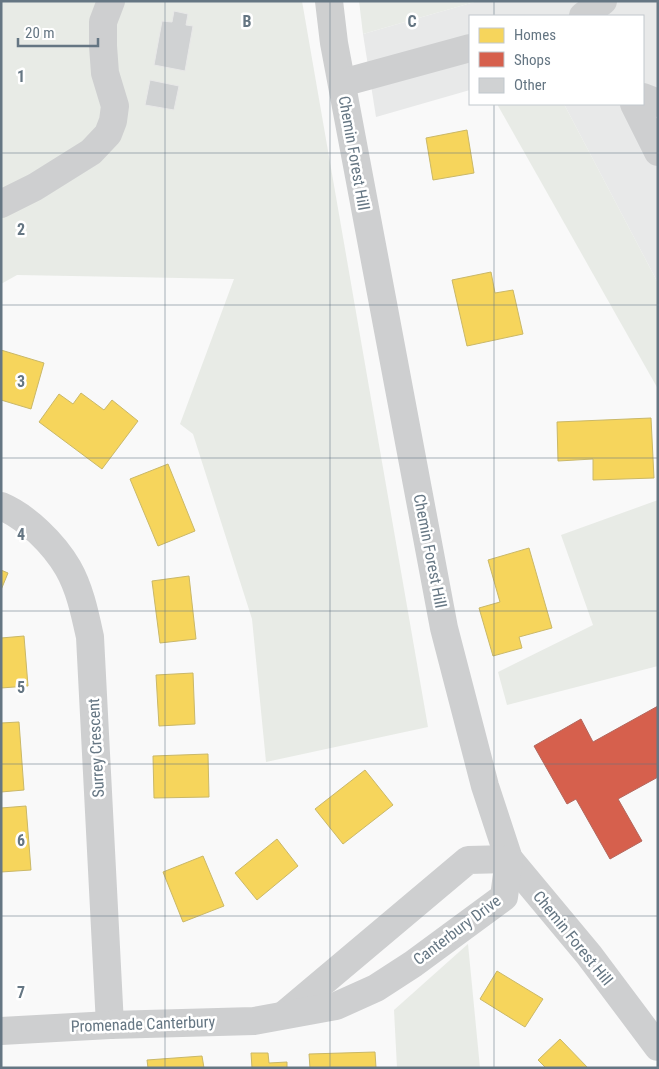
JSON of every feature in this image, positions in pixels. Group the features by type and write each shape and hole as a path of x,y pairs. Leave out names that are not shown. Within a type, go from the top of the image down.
{"street":[{"path":"1,204 35,187 91,152 108,134 113,121 115,106 105,73 103,22 111,1"},
{"name":"Chemin Forest Hill","path":"329,1 334,43 444,628 485,786 509,859 589,955 658,1047"},
{"path":"584,15 603,1"},
{"path":"342,84 469,48"},
{"path":"644,97 658,103"},
{"path":"634,105 658,152"},
{"name":"Surrey Crescent","path":"1,506 9,509 41,533 68,568 82,603 90,637 110,1025"},
{"path":"284,1015 468,860 509,859"},
{"name":"Canterbury Drive","path":"284,1015 336,1006 376,988 413,964 504,897 509,859"},
{"name":"Promenade Canterbury","path":"1,1031 110,1025 254,1021 284,1015"}],"shaded area":[{"path":"1,1 302,1 428,727 266,762 252,619 193,434 180,424 234,279 17,275 1,284"},
{"path":"359,1 478,1 363,34"},
{"path":"478,1 658,1 658,283 565,105 644,105 644,15 469,15 469,90 376,117 363,34"},
{"path":"498,105 565,105 658,283 658,389"},
{"path":"658,500 658,666 507,705 498,672 593,625 561,535"},
{"path":"468,944 480,1068 397,1068 394,1010"}],"building: Homes":[{"path":"467,130 474,173 433,180 426,138"},
{"path":"491,272 495,293 513,290 523,334 467,346 452,280"},
{"path":"1,350 44,363 31,409 1,400"},
{"path":"81,393 104,410 112,400 138,421 102,469 39,422 59,394 73,404"},
{"path":"651,418 654,478 593,480 593,459 558,461 557,422"},
{"path":"168,464 195,531 158,546 130,479"},
{"path":"529,548 552,628 519,637 522,648 493,656 479,608 500,602 488,560"},
{"path":"1,570 8,573 1,590"},
{"path":"189,576 196,639 160,643 152,581"},
{"path":"24,636 28,686 1,688 1,638"},
{"path":"193,673 195,724 159,726 156,675"},
{"path":"19,722 24,790 1,792 1,723"},
{"path":"208,754 209,797 154,798 153,756"},
{"path":"365,770 393,805 343,844 315,809"},
{"path":"26,806 31,870 1,872 1,808"},
{"path":"277,839 298,866 257,900 235,873"},
{"path":"203,856 224,906 183,922 163,872"},
{"path":"497,971 543,999 525,1027 480,999"},
{"path":"560,1039 588,1068 546,1068 538,1060"},
{"path":"375,1052 376,1068 310,1068 309,1054"},
{"path":"251,1053 268,1053 269,1063 287,1062 287,1068 252,1068"},
{"path":"202,1056 204,1068 148,1068 147,1060"}],"building: Shops":[{"path":"658,706 658,777 618,799 642,841 610,859 576,799 567,804 534,746 581,719 593,742"}],"building: Other":[{"path":"174,11 188,14 186,25 193,26 185,71 154,65 162,21 172,22"},
{"path":"150,80 179,86 174,110 145,105"}]}
